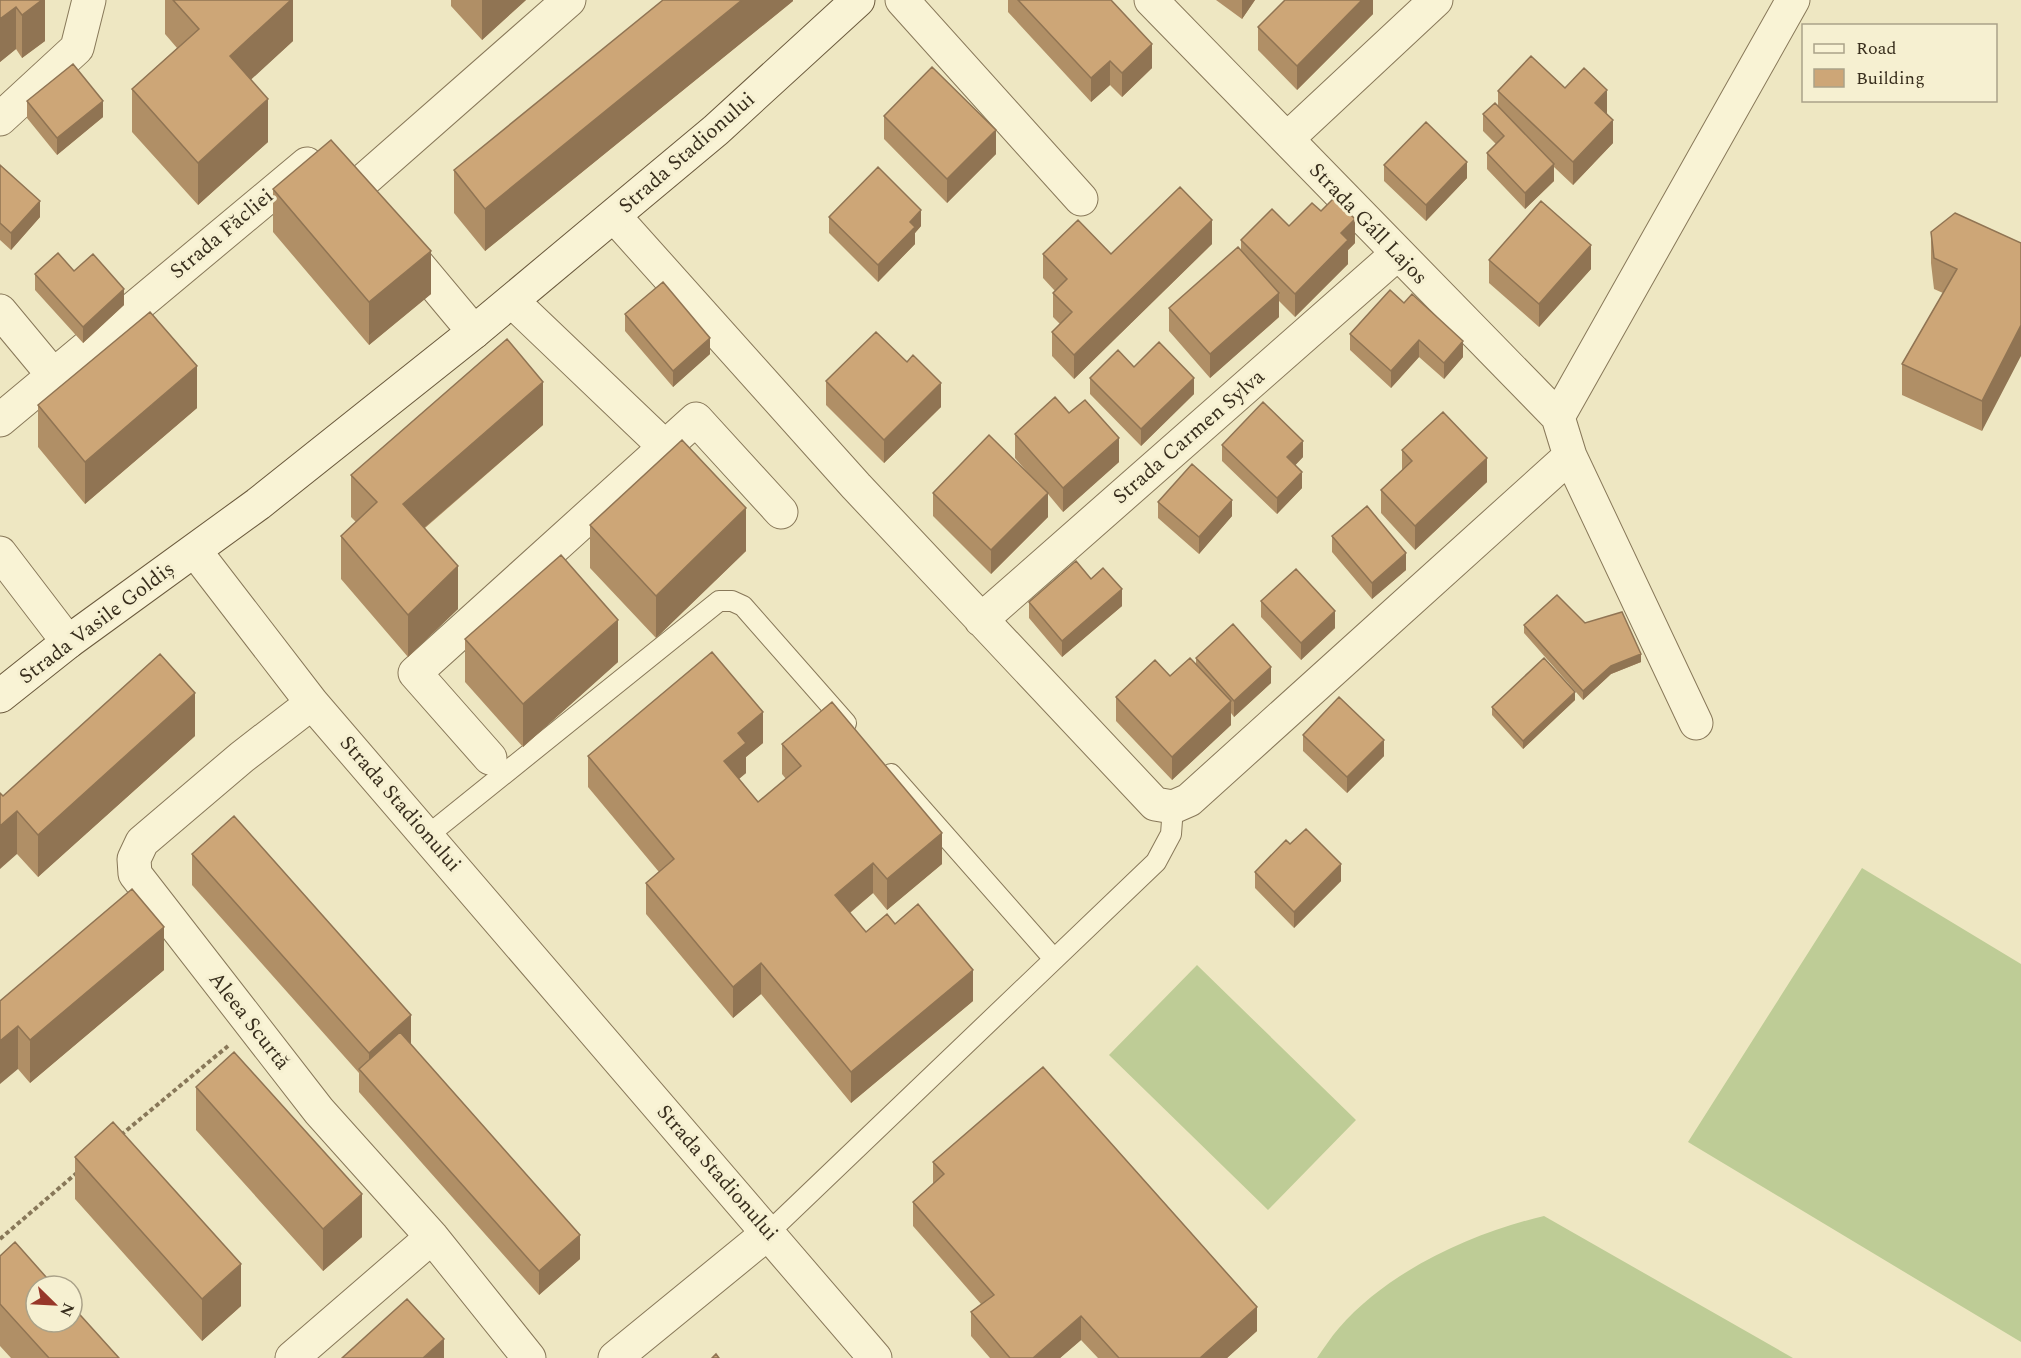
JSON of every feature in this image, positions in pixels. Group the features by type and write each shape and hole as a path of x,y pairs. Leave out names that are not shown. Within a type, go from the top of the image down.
{"street":[{"path":"0,119 77,48 88,0"},
{"path":"369,207 569,0"},
{"path":"902,0 1081,200"},
{"name":"Strada Gáll Lajos","path":"1150,0 1558,417 1570,456 1696,723"},
{"path":"1287,139 1436,0"},
{"path":"1558,417 1794,0"},
{"name":"Strada Stadionului","path":"847,4 716,130 614,216 474,332 258,504 195,551 312,703 875,1358"},
{"name":"Strada Făcliei","path":"54,376 320,153 369,207 474,332"},
{"path":"614,216 856,486 1155,804 1173,807 1189,800 1570,456"},
{"name":"Strada Carmen Sylva","path":"981,620 1396,254"},
{"path":"512,301 665,447"},
{"path":"0,311 54,376 0,420"},
{"path":"490,758 415,673 696,419 781,512"},
{"name":"Strada Vasile Goldiș","path":"0,696 68,642 195,551"},
{"path":"0,553 68,642"},
{"name":"Aleea Scurtă","path":"312,703 242,757 142,842 134,859 135,874 319,1111 432,1237 529,1358"},
{"path":"615,1358 768,1233"},
{"path":"292,1358 432,1237"}],"lane":[{"path":"427,836 719,601 732,600 743,606 860,738"},
{"path":"875,756 1054,959"},
{"path":"768,1233 1156,862 1171,834 1173,807"}],"path":[{"path":"116,1140 251,1025"},
{"path":"0,1239 80,1170"}],"green space":[{"path":"1862,868 2021,964 2021,1342 1688,1142"},
{"path":"1197,965 1356,1120 1268,1210 1109,1055"},
{"path":"1544,1216 1793,1358 1317,1358 1336,1331 1359,1308 1406,1272 1460,1244 1517,1223"}],"building":[{"path":"0,0 42,0 22,15 16,7 0,19"},
{"path":"173,0 291,0 230,56 268,99 198,163 132,89 199,29"},
{"path":"663,0 742,0 485,209 454,170"},
{"path":"1018,0 1111,0 1152,44 1122,73 1110,61 1091,78"},
{"path":"1285,0 1362,0 1297,66 1258,27"},
{"path":"1531,56 1565,88 1584,68 1607,90 1595,103 1613,120 1573,162 1498,91"},
{"path":"73,64 103,101 57,138 27,101"},
{"path":"932,67 996,130 947,179 884,116"},
{"path":"1495,103 1554,164 1525,193 1487,153 1504,136 1483,114"},
{"path":"1426,122 1467,162 1426,205 1384,165"},
{"path":"331,140 431,251 369,302 273,189"},
{"path":"0,165 40,201 11,233 0,223"},
{"path":"878,167 921,210 910,222 915,227 878,265 829,217"},
{"path":"1180,187 1212,220 1074,355 1052,332 1072,312 1053,293 1067,279 1043,254 1078,220 1111,254"},
{"path":"1334,198 1355,219 1341,233 1348,240 1295,294 1241,240 1272,209 1289,226 1312,203 1321,211"},
{"path":"1541,201 1591,245 1539,304 1489,260"},
{"path":"1955,213 2021,243 2021,325 1982,401 1902,364 1957,269 1934,258 1931,232"},
{"path":"1238,247 1279,293 1210,354 1169,308"},
{"path":"58,253 74,271 93,254 124,289 83,327 35,274"},
{"path":"663,282 710,338 673,371 625,314"},
{"path":"1390,290 1404,303 1412,294 1463,341 1444,363 1419,340 1391,371 1350,334"},
{"path":"150,312 197,366 85,462 38,405"},
{"path":"876,332 907,362 913,355 941,383 884,440 826,381"},
{"path":"507,339 543,382 403,504 458,566 408,615 341,536 377,502 351,475"},
{"path":"1159,342 1194,378 1141,429 1090,378 1118,350 1134,367"},
{"path":"1055,397 1069,413 1085,400 1119,438 1063,488 1015,434"},
{"path":"1263,402 1303,441 1287,457 1302,472 1277,498 1222,445"},
{"path":"1443,412 1487,458 1415,526 1381,490 1412,461 1402,450"},
{"path":"989,435 1048,493 991,550 933,493"},
{"path":"682,440 746,508 656,596 590,525"},
{"path":"1192,464 1232,500 1199,537 1158,502"},
{"path":"1367,506 1406,553 1372,583 1332,536"},
{"path":"561,555 618,620 523,704 465,639"},
{"path":"1076,561 1091,579 1103,568 1122,589 1062,641 1029,602"},
{"path":"1296,569 1335,611 1301,643 1261,601"},
{"path":"1557,595 1585,623 1622,612 1641,654 1611,666 1583,691 1524,625"},
{"path":"1233,624 1271,667 1234,701 1196,658"},
{"path":"712,652 763,712 738,733 746,743 724,761 758,802 801,766 782,744 832,702 942,833 887,879 873,863 835,895 866,932 887,914 895,924 918,904 973,970 851,1072 761,963 733,987 646,883 674,859 588,756"},
{"path":"160,654 195,693 38,835 17,811 0,826 0,793 3,796"},
{"path":"1190,658 1231,701 1172,757 1116,697 1155,660 1170,676"},
{"path":"1544,658 1575,692 1523,741 1492,707"},
{"path":"1339,697 1384,740 1347,777 1303,735"},
{"path":"234,816 411,1015 369,1053 192,854"},
{"path":"1306,829 1341,864 1294,912 1255,872 1286,840 1290,844"},
{"path":"132,889 164,927 30,1040 18,1026 0,1041 0,1001"},
{"path":"400,1032 580,1235 539,1271 359,1069"},
{"path":"234,1052 362,1194 323,1229 196,1087"},
{"path":"1043,1067 1257,1307 1200,1358 1119,1358 1081,1316 1033,1358 1010,1358 971,1312 994,1295 913,1202 944,1174 933,1162"},
{"path":"113,1122 241,1264 202,1299 75,1157"},
{"path":"15,1242 43,1274 24,1274 24,1330 0,1304 0,1256"},
{"path":"407,1299 444,1339 423,1358 342,1358"},
{"path":"84,1319 119,1358 49,1358 27,1334 84,1334"}]}
